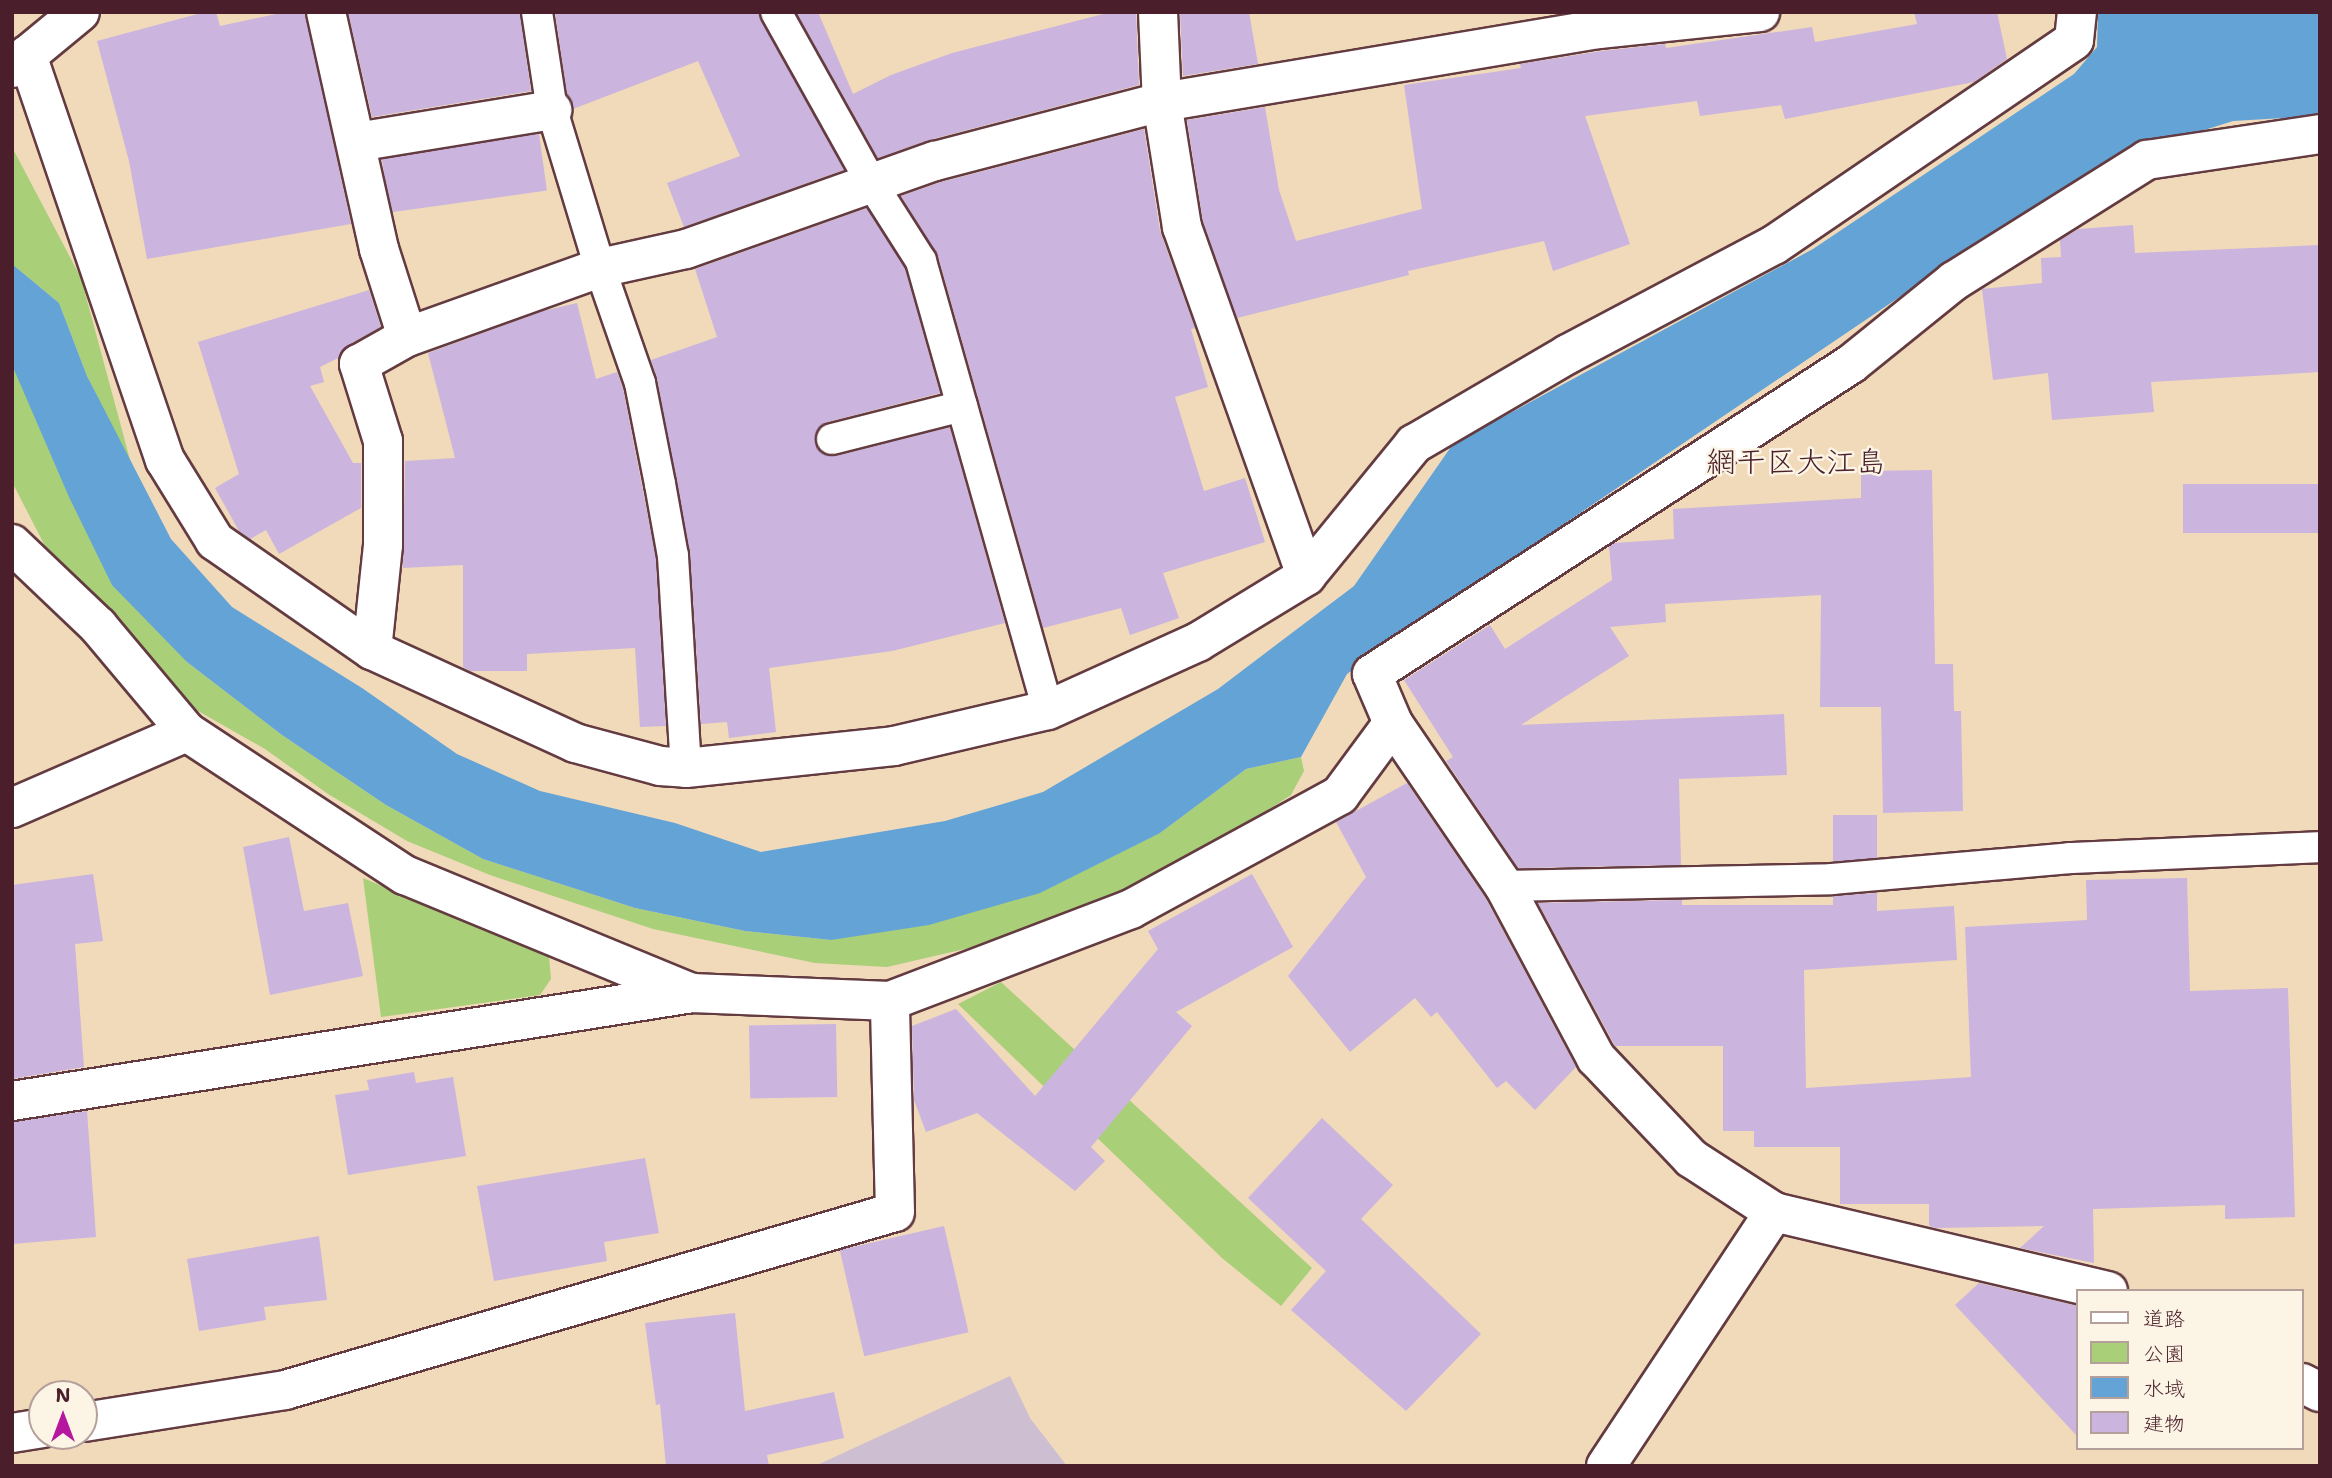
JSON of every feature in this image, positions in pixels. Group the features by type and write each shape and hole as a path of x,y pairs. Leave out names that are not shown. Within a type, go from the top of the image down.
{"street":[{"path":"80,12 19,62 165,460 215,541 372,650 575,743 660,766 687,768 894,746 1048,710 1198,642 1306,576 1414,444 1568,354 1774,245 2074,40 2077,12"},
{"path":"326,12 379,249 407,337"},
{"path":"1158,12 1162,102 1182,227 1306,576"},
{"path":"372,650 383,545 383,441 359,364 407,337 600,268 687,249 935,160 1162,102 1597,20 1760,12"},
{"path":"357,142 552,110"},
{"path":"2100,1289 1773,1212 1691,1158 1597,1058 1504,886 1393,723 1372,674 1851,364 1954,281 2147,160 2320,134"},
{"path":"12,544 98,626 187,732 405,875 692,993"},
{"path":"12,1101 692,993 890,1001 1131,909 1340,795 1393,723"},
{"path":"12,808 187,732"},
{"path":"98,1420 285,1390 895,1212 890,1001"},
{"path":"1606,1466 1773,1212"},
{"path":"2304,1384 2320,1392"}],"lane":[{"path":"537,12 552,110 600,268 640,383 673,556 687,768"},
{"path":"776,12 872,184 921,261 1048,710"},
{"path":"832,439 962,406"},
{"path":"1504,886 1832,878 2070,858 2320,847"}],"shaded area":[{"path":"1010,1376 1030,1418 1067,1466 815,1466"}],"green space":[{"path":"12,147 81,278 132,467 87,376 59,303 12,264"},
{"path":"12,365 187,662 282,735 386,805 483,859 635,908 745,931 831,940 1160,833 1246,769 1301,757 1304,771 1291,795 1211,847 1108,899 995,942 887,967 815,963 653,929 490,875 407,841 328,794 265,749 184,703 45,546 12,482"},
{"path":"363,878 549,956 551,979 540,995 381,1017"},
{"path":"1001,982 1312,1268 1281,1306 1222,1258 958,1004"}],"water":[{"path":"2098,12 2320,12 2320,116 2233,121 2138,151 2037,204 1388,643 1347,674 1301,757 1246,769 1160,833 1040,893 929,925 831,940 745,931 635,908 483,859 386,805 282,735 187,662 112,585 69,497 12,365 12,264 59,303 87,376 171,539 232,607 362,688 457,754 540,791 675,823 761,852 945,821 1043,792 1218,689 1354,586 1453,444 1813,249 2074,74 2097,47"}],"building":[{"path":"205,12 216,12 220,26 285,12 305,12 351,224 147,259 129,161 97,41"},
{"path":"348,12 520,12 531,91 372,117"},
{"path":"555,12 759,12 844,170 684,227 667,183 740,156 698,61 573,109 567,95"},
{"path":"796,12 818,12 853,94 891,75 952,53 1111,12 1136,12 1139,85 929,140 878,158"},
{"path":"1180,12 1249,12 1258,64 1183,76"},
{"path":"1914,12 1997,12 2007,59 1974,82 1785,119 1781,105 1700,116 1697,101 1585,116 1630,244 1553,271 1544,241 1408,271 1409,275 1237,318 1203,222 1187,120 1265,107 1279,190 1296,241 1422,209 1404,85 1521,68 1520,64 1602,51 1665,44 1666,48 1812,27 1815,42 1917,24"},
{"path":"1144,129 1160,231 1195,328 1191,329 1208,387 1175,397 1204,491 1245,478 1265,542 1163,573 1179,618 1130,635 1121,608 1043,628 938,256 901,196 941,182"},
{"path":"539,134 547,190 389,213 382,156"},
{"path":"867,208 905,268 940,393 828,422 815,434 815,444 820,452 836,456 950,427 1005,623 892,651 769,668 776,732 729,738 727,722 701,724 690,553 657,379 651,360 717,337 695,269"},
{"path":"2133,225 2135,253 2320,245 2320,372 2151,382 2154,412 2052,420 2048,373 1993,380 1982,289 2042,283 2041,258 2061,257 2060,240 2079,229"},
{"path":"369,290 381,327 348,345 338,358 320,367 324,382 310,386 353,463 361,463 361,508 279,554 266,530 250,539 239,531 215,488 239,474 198,342"},
{"path":"577,303 596,379 617,372 623,388 656,558 666,726 640,727 635,648 527,654 527,671 470,671 463,667 463,565 403,568 405,461 455,458 428,353 543,311"},
{"path":"1932,470 1935,664 1953,664 1954,711 1961,711 1963,811 1883,813 1881,707 1820,707 1821,595 1665,604 1666,622 1610,627 1629,656 1521,725 1784,714 1787,775 1679,779 1681,865 1518,868 1446,761 1453,757 1404,680 1490,625 1505,649 1612,580 1609,546 1614,543 1674,539 1673,509 1861,498 1861,471"},
{"path":"2183,484 2320,484 2320,533 2183,533"},
{"path":"1407,783 1485,897 1576,1067 1535,1110 1506,1081 1497,1088 1437,1012 1431,1017 1415,998 1350,1052 1288,976 1366,877 1336,822"},
{"path":"1833,815 1877,815 1877,861 1833,861"},
{"path":"289,837 304,911 348,903 363,976 270,995 243,847"},
{"path":"93,874 103,941 75,944 84,1067 12,1079 12,885"},
{"path":"1252,874 1293,947 1176,1012 1192,1026 1091,1147 1105,1161 1075,1191 977,1113 926,1132 914,1100 912,1026 956,1009 1035,1096 1158,949 1148,931"},
{"path":"2187,878 2190,991 2288,988 2295,1217 2225,1219 2225,1205 2093,1209 2094,1263 2020,1248 2044,1226 1936,1228 1929,1226 1929,1204 1840,1204 1840,1147 1754,1147 1754,1131 1723,1131 1723,1046 1615,1046 1538,903 1682,900 1682,905 1833,905 1833,896 1877,893 1877,911 1954,906 1957,960 1804,970 1806,1088 1971,1077 1965,927 2087,920 2086,880"},
{"path":"836,1024 837,1097 750,1099 749,1026"},
{"path":"414,1072 416,1083 453,1077 466,1156 348,1175 335,1095 369,1090 367,1080"},
{"path":"87,1111 96,1237 12,1244 12,1122"},
{"path":"1322,1118 1393,1185 1361,1219 1481,1334 1406,1411 1291,1310 1326,1271 1248,1198"},
{"path":"645,1158 659,1233 604,1242 607,1261 494,1281 477,1186"},
{"path":"944,1226 969,1332 864,1356 840,1250"},
{"path":"319,1236 327,1300 264,1307 266,1320 199,1331 187,1259"},
{"path":"1979,1283 2076,1306 2076,1435 1955,1305"},
{"path":"735,1313 745,1411 834,1392 844,1438 767,1455 769,1466 666,1466 660,1404 656,1405 645,1323"}],"district":[{"name":"網干区大江島","path":"1796,462"}]}
